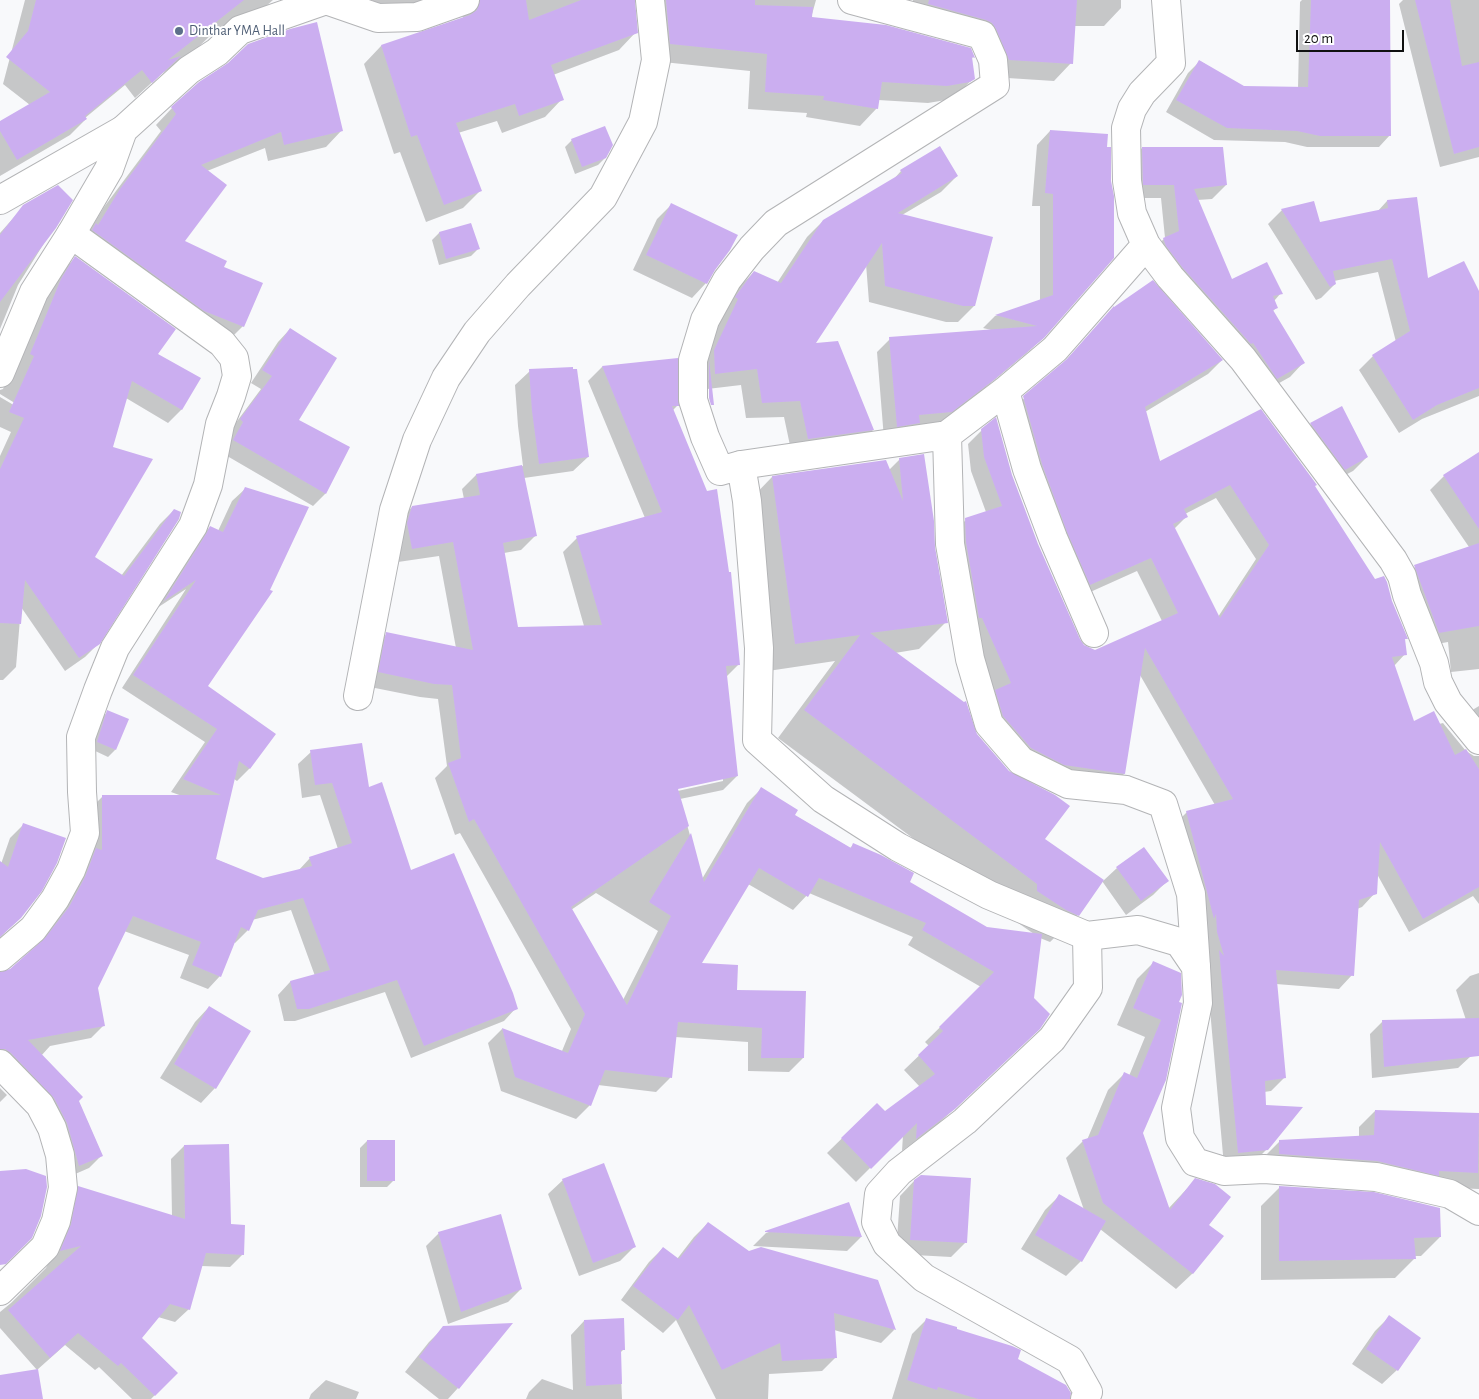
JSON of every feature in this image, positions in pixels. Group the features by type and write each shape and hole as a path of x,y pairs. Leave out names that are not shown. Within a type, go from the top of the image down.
{"street":[{"path":"0,200 123,130 188,70 217,52 240,30 327,0 378,18 417,17 465,0"},
{"path":"358,696 394,510 417,440 446,378 477,332 518,285 603,197 643,122 656,60 650,0"},
{"path":"852,0 982,36 993,60 995,85 776,223 752,248 727,280 705,320 694,360 694,400 705,437 720,471 741,465 947,435 1005,391 1055,349 1146,245"},
{"path":"1166,0 1171,63 1142,92 1132,109 1126,128 1127,181 1132,213 1146,245 1170,277 1243,359 1393,560 1402,576 1407,595 1434,663 1438,682 1448,702 1479,740"},
{"path":"0,373 34,292 72,234 109,169 123,130"},
{"path":"0,957 33,929 55,900 71,870 85,833 81,737 115,648 193,526 208,485 220,424 237,376 234,358 222,343 72,234"},
{"path":"1005,391 1027,469 1053,538 1094,633"},
{"path":"947,435 950,544 970,659 989,724 1021,761 1068,784 1126,790 1163,804 1191,894 1198,1004 1176,1108 1180,1138 1194,1162 1224,1171 1264,1169 1376,1177 1450,1194 1479,1211"},
{"path":"741,465 759,648 758,740 822,799 898,847 989,895 1087,936 1138,930 1179,942 1196,967"},
{"path":"1085,1399 1088,1392 1070,1360 924,1278 887,1244 876,1222 880,1194 899,1172 965,1121 1052,1039 1088,988 1087,936"},
{"path":"0,1064 40,1105 52,1128 60,1155 63,1188 56,1221 45,1246 0,1291"}],"building":[{"path":"36,0 244,0 168,60 181,56 152,83 142,70 85,116 87,119 17,160 0,131 0,121 50,92 6,57 28,31"},
{"path":"480,0 526,0 529,20 581,0 635,0 638,33 551,65 564,100 519,116 515,104 456,123 482,191 444,205 417,135 411,137 381,45 470,15 477,10"},
{"path":"666,0 755,0 755,5 813,7 812,17 886,25 971,48 975,58 972,57 975,79 970,82 947,86 882,82 878,109 823,100 824,96 765,92 767,54 670,44"},
{"path":"929,0 1077,0 1073,64 1009,60 992,23 928,4"},
{"path":"1311,0 1390,0 1391,136 1320,136 1297,131 1227,128 1176,100 1199,60 1244,86 1308,87"},
{"path":"1415,0 1450,0 1462,66 1479,62 1479,147 1454,154"},
{"path":"317,22 343,131 284,145 281,132 201,165 227,185 185,241 227,261 224,267 263,283 244,327 204,311 92,230 96,223 98,225 120,189 176,114 171,107 199,82 228,63 248,44 290,29"},
{"path":"605,126 613,145 606,158 582,167 571,139"},
{"path":"1050,130 1108,134 1107,147 1111,147 1111,181 1114,196 1114,258 1044,338 995,379 952,412 919,415 920,423 897,427 889,337 1037,326 995,315 1053,295 1053,194 1045,193"},
{"path":"940,146 958,176 898,213 993,237 975,306 963,306 885,286 882,243 816,343 838,341 874,430 808,439 800,401 762,403 757,369 715,374 714,350 738,299 735,297 754,271 781,283 823,220 902,173 900,170"},
{"path":"1142,147 1223,147 1227,185 1194,189 1232,279 1267,262 1283,294 1273,296 1278,308 1273,310 1305,363 1277,379 1253,343 1251,344 1182,267 1166,246 1163,238 1179,231 1174,185 1143,185"},
{"path":"58,185 73,200 56,228 0,302 0,235 23,205"},
{"path":"1417,197 1428,278 1464,261 1479,291 1479,388 1437,405 1413,420 1372,355 1410,331 1392,259 1333,271 1336,284 1330,287 1281,209 1314,201 1320,222 1388,208 1387,200"},
{"path":"671,203 738,235 707,284 646,255"},
{"path":"471,223 480,249 446,259 439,232"},
{"path":"75,256 176,329 158,354 201,378 182,410 132,381 113,447 153,459 95,557 124,576 174,509 181,512 179,519 100,644 79,658 25,580 21,624 0,623 0,469 24,418 9,412 34,356 30,354 61,279"},
{"path":"1153,280 1223,360 1145,407 1160,461 1261,409 1317,485 1315,486 1375,579 1384,576 1387,582 1392,601 1408,639 1405,639 1407,655 1392,657 1414,721 1434,711 1455,755 1466,749 1479,769 1479,887 1423,919 1380,842 1377,894 1359,900 1354,976 1276,970 1286,1078 1265,1081 1266,1105 1303,1107 1268,1150 1238,1153 1219,950 1224,956 1217,932 1216,914 1214,919 1186,811 1233,799 1145,648 1125,774 1064,765 1031,748 1003,716 995,690 1011,683 982,618 979,618 966,542 965,518 1002,506 984,457 981,429 996,417 1012,475 1038,544 1084,645 1095,650 1178,613 1151,558 1090,585 1067,532 1042,464 1023,396 1067,359 1114,307","holes":["1230,485 1269,545 1220,618 1173,524 1188,517 1184,509"]},
{"path":"290,328 337,358 299,420 350,447 326,494 233,440 243,422 240,419 272,376 262,370"},
{"path":"678,358 679,406 672,406 707,491 717,489 729,572 731,572 740,665 726,666 738,776 678,789 689,826 571,907 627,1005 671,916 649,902 691,833 704,882 761,787 798,810 795,815 851,848 853,843 881,855 914,873 910,882 987,927 1042,934 1034,998 1050,1014 1040,1029 955,1109 916,1139 917,1123 871,1169 841,1138 877,1103 885,1111 935,1074 918,1055 943,1031 939,1027 994,972 922,930 926,923 819,878 808,897 759,868 702,963 738,965 737,990 806,991 804,1058 761,1058 762,1028 678,1022 672,1078 605,1070 591,1106 515,1077 502,1028 568,1053 585,1014 474,819 469,822 448,763 461,758 452,685 434,684 378,672 386,632 473,650 453,542 412,549 407,523 412,506 480,495 476,474 522,465 537,536 503,543 518,627 602,625 576,536 662,512 602,366"},
{"path":"709,360 714,405 711,405 709,398"},
{"path":"573,367 573,369 577,369 589,457 539,464 529,369"},
{"path":"1342,406 1368,457 1345,470 1310,423"},
{"path":"1479,452 1479,529 1443,475"},
{"path":"924,454 934,521 935,547 948,623 870,633 964,702 966,701 977,734 1009,771 1055,795 1070,806 1045,839 1104,880 1079,916 1037,891 1037,884 804,710 860,635 795,644 772,476 886,460 903,501 899,458"},
{"path":"245,487 309,507 270,590 273,591 208,686 276,734 250,769 239,761 216,859 263,878 312,866 309,857 352,843 332,783 315,785 310,750 362,743 369,787 382,782 411,870 454,853 518,1009 424,1046 397,980 309,1009 297,1009 290,981 330,970 303,898 258,910 249,931 241,927 221,977 192,965 201,942 133,916 98,988 105,1026 28,1040 83,1097 79,1101 103,1156 79,1166 67,1123 54,1098 11,1053 5,1049 0,1049 0,972 10,969 45,938 69,907 85,877 96,848 102,850 102,795 221,795 183,779 217,729 133,675 196,580 164,601 210,526 223,532"},
{"path":"1479,543 1479,626 1439,633 1414,565"},
{"path":"107,710 129,719 116,750 97,742"},
{"path":"23,823 66,838 57,863 42,891 21,918 0,937 0,861 8,867"},
{"path":"1144,847 1169,881 1141,901 1116,867"},
{"path":"1153,961 1181,973 1182,995 1179,1002 1182,1003 1166,1080 1143,1133 1170,1210 1195,1178 1215,1184 1231,1197 1209,1225 1224,1236 1193,1274 1103,1203 1082,1140 1098,1135 1124,1072 1137,1078 1161,1020 1133,1008"},
{"path":"209,1006 251,1031 216,1089 174,1064"},
{"path":"1479,1018 1479,1056 1384,1067 1382,1020"},
{"path":"1375,1110 1479,1113 1478,1173 1439,1171 1439,1176 1377,1161 1279,1154 1279,1140 1374,1135"},
{"path":"367,1140 395,1140 395,1181 367,1181"},
{"path":"229,1144 231,1224 245,1225 244,1255 206,1253 190,1310 170,1304 142,1338 178,1373 155,1396 121,1363 118,1366 78,1333 50,1358 8,1310 81,1246 60,1251 71,1224 78,1186 185,1219 184,1145"},
{"path":"604,1163 636,1247 593,1263 562,1179"},
{"path":"26,1169 46,1176 47,1187 41,1216 32,1238 6,1264 0,1265 0,1171"},
{"path":"921,1175 971,1178 967,1243 910,1240 914,1180"},
{"path":"1279,1186 1374,1192 1440,1208 1441,1237 1414,1238 1416,1259 1279,1261"},
{"path":"1059,1194 1106,1221 1082,1262 1035,1235"},
{"path":"849,1202 862,1237 765,1232 765,1231"},
{"path":"501,1214 522,1289 461,1312 438,1232"},
{"path":"708,1222 749,1251 761,1247 878,1280 896,1330 834,1313 837,1358 782,1361 780,1343 722,1370 689,1305 678,1320 633,1286 663,1247 679,1259"},
{"path":"1389,1315 1421,1338 1398,1371 1366,1349"},
{"path":"624,1318 625,1350 621,1350 622,1384 586,1386 584,1320"},
{"path":"926,1318 1021,1350 1018,1359 1066,1385 1071,1393 1070,1399 978,1399 938,1387 937,1390 907,1380"},
{"path":"513,1323 459,1389 419,1357 443,1326"},
{"path":"38,1369 43,1399 0,1399 0,1375"}],"place":[{"name":"Dinthar YMA Hall","path":"179,31"}]}
